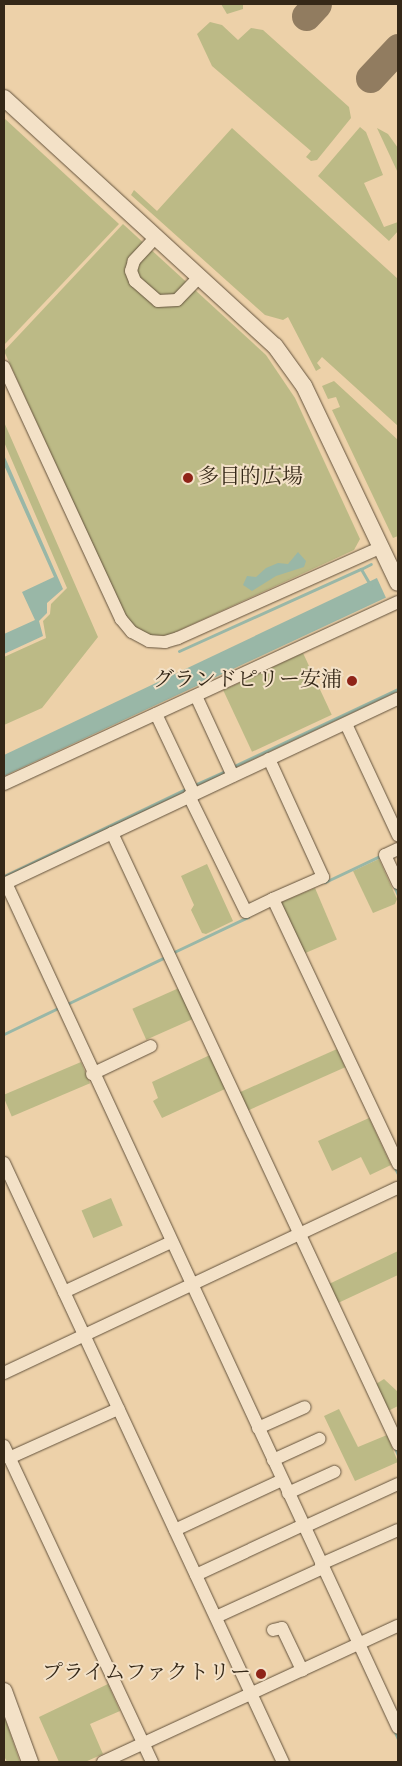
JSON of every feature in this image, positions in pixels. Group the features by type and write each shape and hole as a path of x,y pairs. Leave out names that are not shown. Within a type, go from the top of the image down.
{"street":[{"path":"4,98 260,331 289,363 304,386 398,583"},
{"path":"156,237 137,257 131,271 135,280 152,296 163,302 173,301 200,276"},
{"path":"4,367 121,618 132,632 149,640 166,642 178,638 381,547"},
{"path":"4,784 398,602"},
{"path":"196,696 230,771"},
{"path":"398,699 269,760 230,771 112,833 5,884 169,1244 191,1286 273,1460 280,1482 288,1492 321,1568 398,1728"},
{"path":"156,714 246,912 323,877 269,760"},
{"path":"346,724 398,836"},
{"path":"112,833 398,1444"},
{"path":"398,849 385,855 398,883"},
{"path":"273,899 398,1164"},
{"path":"92,1074 151,1046"},
{"path":"4,1164 85,1336 116,1410 175,1530 283,1762"},
{"path":"4,1373 398,1188"},
{"path":"64,1292 169,1244"},
{"path":"258,1428 305,1407"},
{"path":"116,1410 6,1452 152,1762"},
{"path":"273,1460 320,1439"},
{"path":"288,1492 334,1472"},
{"path":"175,1530 280,1482"},
{"path":"196,1575 398,1484"},
{"path":"216,1617 398,1530"},
{"path":"103,1762 398,1626"},
{"path":"272,1630 282,1628 302,1670"},
{"path":"4,1691 30,1762"}],"shaded area":[{"path":"221,4 243,4 243,9 227,14"},
{"path":"210,22 222,25 238,40 251,28 263,30 349,107 351,118 317,160 311,161 306,157 311,151 212,66 197,34"},
{"path":"4,118 119,224 4,345"},
{"path":"360,127 366,132 383,175 364,183 384,227 398,222 398,231 389,241 318,176"},
{"path":"232,128 398,279 398,426 322,357 317,363 321,368 316,371 288,317 283,320 265,315 131,195 134,190 157,211"},
{"path":"377,128 388,134 398,148 398,173"},
{"path":"123,224 266,355 295,398 360,539 354,550 169,635 149,636 133,625 124,613 4,351"},
{"path":"334,381 398,440 398,536 393,538 332,410 340,407 336,397 328,399 322,386"},
{"path":"4,422 98,637 42,708 4,725 4,657 46,638 43,621 50,614 51,604 67,588 4,442"},
{"path":"4,455 63,589 47,603 47,613 39,621 43,636 4,654 4,634 35,620 22,592 54,577 4,465"},
{"path":"298,552 306,561 304,567 276,576 252,591 243,585 247,576 256,577 266,568 278,563 288,564"},
{"path":"398,568 398,592 4,776 4,755"},
{"path":"303,653 332,715 252,752 223,690"},
{"path":"379,859 397,899 395,904 373,913 353,871"},
{"path":"207,864 233,921 206,934 202,933 191,910 194,905 181,876"},
{"path":"315,888 337,940 302,954 280,903"},
{"path":"179,988 193,1019 146,1040 132,1009"},
{"path":"337,1049 345,1067 247,1111 239,1093"},
{"path":"210,1055 225,1089 162,1118 153,1101 158,1098 152,1082"},
{"path":"81,1062 90,1083 12,1116 4,1095"},
{"path":"369,1118 391,1165 370,1175 361,1157 332,1171 318,1141"},
{"path":"111,1198 123,1226 93,1238 82,1211"},
{"path":"398,1251 398,1275 338,1303 329,1284"},
{"path":"384,1379 398,1392 398,1406 388,1411 376,1384"},
{"path":"339,1409 358,1447 387,1435 398,1462 355,1481 324,1416"},
{"path":"108,1684 120,1711 90,1724 103,1754 85,1762 59,1762 39,1717"},
{"path":"4,1715 20,1762 7,1762 4,1756"}],"pier":[{"path":"398,566 398,595 387,600 376,576"}],"waterway":[{"path":"361,569 371,564"},
{"path":"179,651 361,569 371,586"},
{"path":"232,767 398,689"},
{"path":"194,785 227,770"},
{"path":"4,876 188,788"},
{"path":"325,882 380,856"},
{"path":"394,886 398,895"},
{"path":"174,952 248,917"},
{"path":"67,1004 167,956"},
{"path":"4,1034 58,1008"},
{"path":"395,1168 398,1174"},
{"path":"394,1446 398,1455"},
{"path":"394,1730 398,1739"}],"taxiway":[{"path":"306,16 317,4"},
{"path":"370,78 398,48"}],"place":[{"name":"多目的広場","path":"188,478"},
{"name":"グランドピリー安浦","path":"352,681"},
{"name":"プライムファクトリー","path":"261,1674"}]}
